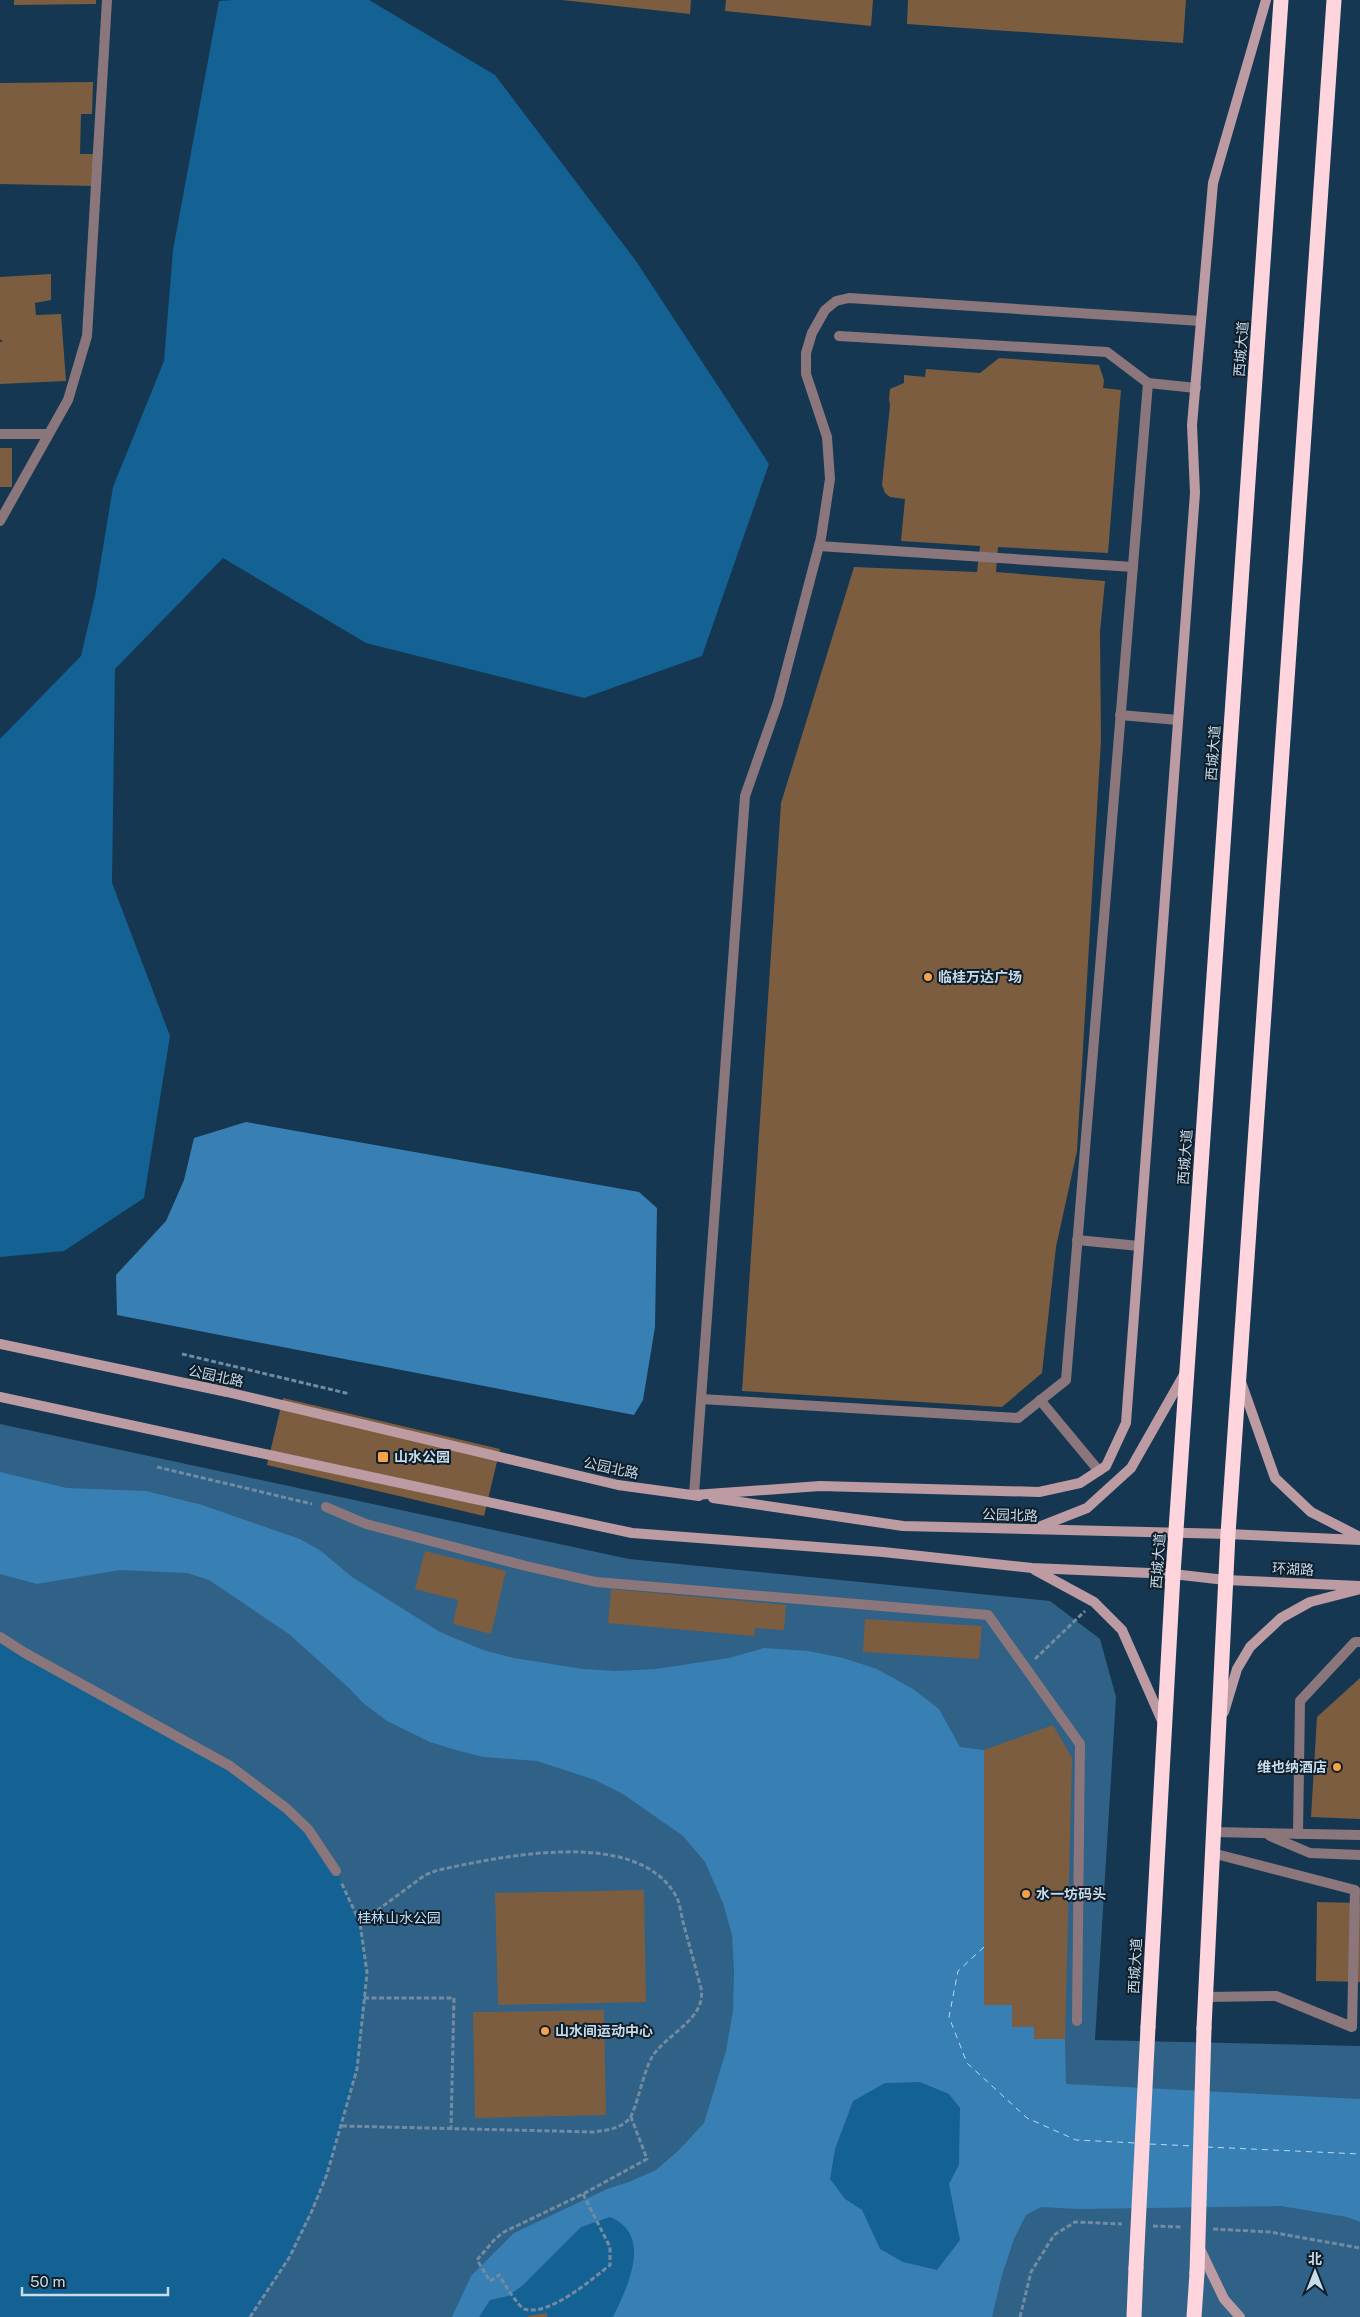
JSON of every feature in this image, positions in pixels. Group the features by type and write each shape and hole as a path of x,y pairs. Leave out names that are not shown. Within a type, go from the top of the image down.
{"highway":[{"name":"西城大道","path":"1134,2317 1173,1574 1281,0"},
{"path":"1194,2317 1205,1997 1225,1580 1334,0"}],"main road":[{"path":"694,1495 820,1486 1039,1492 1080,1483 1106,1466 1126,1423 1195,493 1192,425 1212,183 1266,0"},
{"name":"公园北路","path":"0,1344 228,1392 618,1485 903,1526 1228,1534"},
{"path":"1034,1529 1087,1508 1131,1468 1187,1370"},
{"path":"1239,1373 1275,1478 1311,1512 1360,1539"},
{"path":"0,1397 632,1533 883,1552 1032,1568 1173,1574 1225,1580"},
{"path":"1228,1534 1360,1539"},
{"path":"1032,1568 1094,1602 1122,1630 1164,1726"},
{"name":"环湖路","path":"1225,1580 1360,1588"},
{"path":"1218,1732 1237,1670 1250,1647 1281,1618 1310,1602 1360,1588"},
{"path":"1198,2243 1224,2299 1240,2317"}],"street":[{"path":"0,520 68,400 87,336 107,0"},
{"path":"694,1495 745,796 778,702 819,546 830,466 827,437 808,381 805,362 817,322 825,310 836,301 854,298 1201,322"},
{"path":"838,336 1107,352 1148,383 1196,388"},
{"path":"701,1399 1018,1418 1066,1380 1148,383"},
{"path":"0,434 48,434"},
{"path":"819,546 1133,567"},
{"path":"1120,715 1178,720"},
{"path":"1077,1240 1139,1246"},
{"path":"1040,1400 1099,1471"},
{"path":"326,1507 366,1524 526,1566 596,1582 988,1615 1080,1744 1076,2021"},
{"path":"0,1636 25,1653 230,1766 286,1808 308,1829 336,1870"},
{"path":"1298,1834 1300,1701 1355,1642 1360,1642"},
{"path":"1213,1832 1360,1835"},
{"path":"1264,1833 1310,1853 1360,1856"},
{"path":"1205,1997 1276,1996 1352,2026 1355,1890 1212,1853"}],"path":[{"path":"182,1354 350,1394"},
{"path":"157,1468 326,1507"},
{"path":"1026,1668 1094,1602"},
{"path":"342,2126 594,2132 618,2127 631,2117 651,2058 694,2016 701,1999 700,1988 677,1896 653,1872 626,1859 585,1851 560,1851 450,1868 425,1875 360,1923"},
{"path":"250,2317 294,2249 327,2174 357,2069 367,1973 360,1923 336,1870"},
{"path":"364,1998 454,1998 451,2129"},
{"path":"584,2194 596,2222 610,2247 610,2264 564,2302 534,2312 523,2308 498,2275 490,2281 477,2260 495,2239 504,2232 584,2194 647,2159 631,2117"},
{"path":"1020,2317 1031,2272 1054,2235 1075,2222 1124,2224"},
{"path":"1143,2225 1192,2228"},
{"path":"1212,2229 1270,2232 1360,2248"}],"green space":[{"name":"桂林山水公园","path":"0,1424 629,1559 1050,1601 1100,1639 1116,1697 1095,2040 1360,2046 1360,2317 0,2317"}],"shaded area":[{"path":"369,0 495,75 636,261 769,464 702,656 584,698 366,643 223,558 115,669 112,883 170,1036 144,1198 64,1251 0,1257 0,739 81,656 95,596 113,487 164,361 173,250 219,1"},
{"path":"246,1122 639,1192 657,1208 655,1327 643,1400 634,1415 117,1315 116,1275 166,1221 184,1180 194,1138"},
{"path":"0,1472 67,1488 146,1491 202,1505 300,1539 321,1551 352,1577 440,1632 483,1650 514,1658 583,1669 617,1671 655,1669 729,1658 764,1648 808,1651 843,1658 877,1669 913,1689 939,1709 960,1747 984,1750 984,2005 1012,2005 1012,2027 1034,2027 1034,2039 1065,2039 1066,2084 1360,2099 1360,2222 1347,2217 1281,2206 1078,2209 1041,2207 1026,2215 1014,2239 1002,2275 992,2317 613,2317 630,2277 634,2249 631,2236 623,2225 610,2217 581,2227 523,2285 508,2296 490,2300 479,2317 452,2317 471,2276 514,2233 607,2189 656,2170 679,2150 704,2123 726,2051 733,2011 734,1971 732,1935 723,1903 705,1862 683,1836 623,1794 595,1780 537,1761 483,1757 456,1750 430,1742 387,1721 363,1703 289,1634 209,1580 187,1573 120,1570 37,1584 0,1574","holes":["920,2082 949,2094 960,2108 959,2165 949,2184 960,2240 937,2270 903,2262 880,2249 862,2210 845,2199 830,2179 835,2149 853,2101 885,2083"]},
{"path":"0,1637 186,1743 286,1808 336,1871 360,1923 367,1973 357,2069 342,2126 327,2174 289,2258 250,2317 0,2317"},
{"path":"920,2082 949,2094 960,2108 959,2165 949,2184 960,2240 937,2270 903,2262 880,2249 862,2210 845,2199 830,2179 835,2149 853,2101 885,2083"},
{"path":"610,2217 623,2225 631,2236 634,2249 630,2277 613,2317 479,2317 490,2300 508,2296 523,2285 581,2227"}],"building":[{"path":"14,0 96,0 96,4 14,5"},
{"path":"562,0 691,0 690,14"},
{"path":"726,0 873,0 871,26 725,11"},
{"path":"908,0 1186,0 1183,43 907,24"},
{"path":"93,82 92,114 81,114 80,154 94,154 94,186 0,184 0,83"},
{"path":"51,274 51,300 35,303 36,315 61,314 66,381 0,384 0,342 3,342 0,339 0,277"},
{"name":"临桂万达广场","path":"999,358 1099,365 1104,380 1103,388 1121,390 1108,553 998,547 996,572 1105,581 1100,632 1101,740 1077,1151 1056,1247 1042,1373 1002,1407 742,1391 781,803 854,567 977,572 980,546 901,541 905,499 890,497 885,493 882,485 890,389 904,383 904,375 925,377 926,369 980,373"},
{"path":"0,448 12,448 12,487 0,487"},
{"name":"山水公园","path":"283,1398 500,1449 484,1516 267,1465"},
{"path":"425,1551 506,1571 491,1634 453,1624 458,1600 415,1589"},
{"path":"611,1589 786,1605 784,1630 755,1628 754,1636 608,1623"},
{"path":"865,1619 982,1626 979,1659 863,1652"},
{"name":"维也纳酒店","path":"1360,1678 1360,1819 1311,1817 1317,1717"},
{"name":"水一坊码头","path":"1053,1725 1072,1758 1065,2039 1034,2039 1034,2027 1012,2027 1012,2005 984,2005 984,1750"},
{"path":"644,1890 646,2002 498,2005 495,1893"},
{"path":"1317,1902 1360,1903 1360,1982 1316,1981"},
{"path":"604,2010 606,2115 475,2118 473,2012"},
{"path":"547,2313 547,2317 528,2317 528,2316"}],"ferry route":[{"path":"984,1947 958,1971 949,2017 967,2063 1027,2118 1076,2140 1136,2143"},
{"path":"1150,2144 1193,2146"},
{"path":"1207,2147 1360,2154"}],"place":[{"name":"临桂万达广场","path":"928,977"},
{"name":"山水公园","path":"383,1457"},
{"name":"维也纳酒店","path":"1337,1767"},
{"name":"水一坊码头","path":"1026,1894"},
{"name":"山水间运动中心","path":"545,2031"}]}
